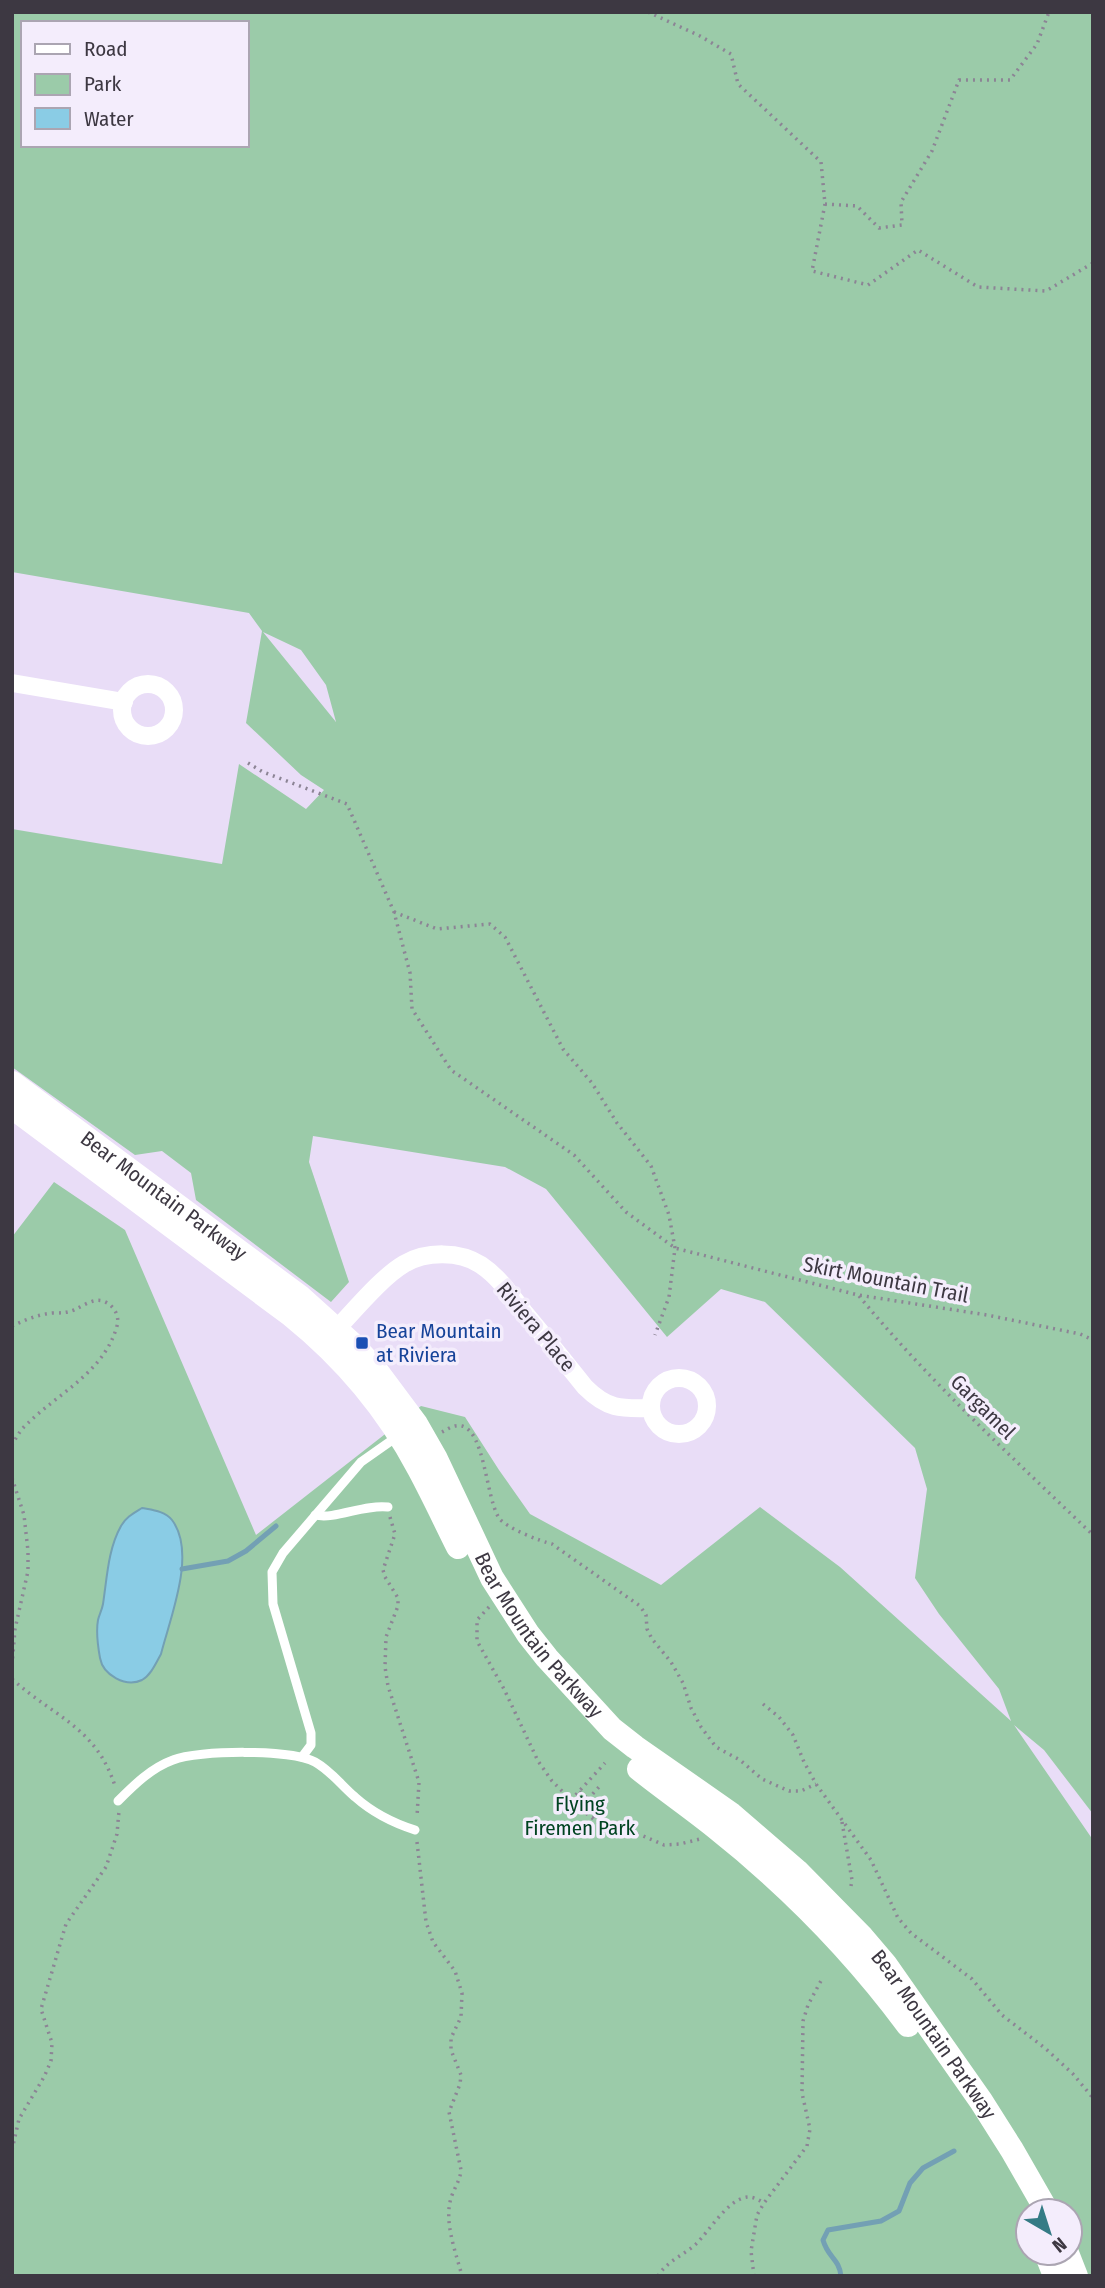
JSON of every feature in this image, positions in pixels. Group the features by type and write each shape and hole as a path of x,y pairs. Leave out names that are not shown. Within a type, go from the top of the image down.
{"street":[{"path":"12,683 124,702"},
{"name":"Bear Mountain Parkway","path":"12,1083 300,1297 399,1435 491,1605 536,1667 601,1738 741,1848 792,1894 848,1951 892,2003 969,2109 1000,2158 1020,2197"},
{"name":"Bear Mountain Parkway","path":"12,1107 291,1315 330,1336 374,1369 416,1424 436,1459 492,1578 547,1658 612,1729 731,1814 797,1871 862,1937 885,1964 981,2101 1039,2197"},
{"name":"Riviera Place","path":"330,1336 405,1262 441,1254 462,1257 480,1265 499,1281 585,1387 598,1399 613,1407 651,1408"}],"lane":[{"path":"302,1756 311,1745 311,1733 272,1604 272,1572 284,1553 361,1462 399,1435"},
{"path":"315,1515 324,1517 365,1507 388,1507"},
{"path":"118,1801 138,1780 173,1759 206,1753 285,1754 302,1756 323,1767 373,1812 393,1823 415,1830"}],"path":[{"path":"648,12 731,54 738,84 821,162 825,204 812,271 868,285 918,250 978,287 1046,290 1093,263"},
{"path":"825,204 857,206 879,228 902,225 901,202 932,151 959,80 1010,80 1037,44 1049,12"},
{"path":"248,763 263,772 348,804 394,912 410,973 412,1009 451,1070 574,1155 626,1212 675,1248"},
{"path":"394,912 437,929 490,924 505,937 564,1049 592,1083 617,1123 651,1166 669,1215 675,1248 669,1297 655,1335"},
{"name":"Skirt Mountain Trail","path":"675,1248 858,1295 987,1315 1093,1339"},
{"name":"Gargamel","path":"858,1295 886,1329 959,1406 1093,1535"},
{"path":"12,1326 29,1318 52,1313 62,1314 101,1300 113,1307 119,1321 112,1343 86,1376 29,1421 12,1444"},
{"path":"440,1433 453,1426 463,1426 470,1430 482,1452 487,1488 499,1518 507,1525 534,1540 552,1544 640,1606 646,1615 647,1629 652,1639 671,1662 701,1727 716,1747 740,1760 762,1779 789,1791 801,1791 816,1784"},
{"path":"12,1478 24,1515 28,1551 28,1571 15,1629 12,1666"},
{"path":"388,1507 395,1534 383,1570 398,1598 398,1606 386,1637 385,1667 395,1712 419,1782 415,1830 426,1922 433,1942 456,1971 463,1993 461,2017 451,2038 451,2050 461,2075 460,2084 449,2112 461,2170 460,2179 450,2199 449,2210 451,2234 462,2276"},
{"path":"491,1605 477,1620 477,1641 504,1689 537,1761 571,1801 593,1819 610,1828 641,1835 664,1845 702,1838"},
{"path":"12,1679 32,1697 77,1727 94,1745 111,1772 119,1816 117,1834 106,1867 66,1924 41,2009 52,2043 51,2061 19,2119 12,2150"},
{"path":"763,1704 779,1717 793,1735 816,1784 871,1860 898,1919 911,1933 972,1979 1002,2015 1046,2049 1073,2074 1093,2098"},
{"path":"571,1801 605,1763"},
{"path":"588,1799 599,1787"},
{"path":"579,1792 598,1807 593,1819"},
{"path":"842,1820 851,1886"},
{"path":"754,2276 751,2252 757,2215 807,2146 810,2129 802,2093 803,2021 808,2004 823,1977"},
{"path":"658,2276 668,2264 695,2245 734,2202 744,2197 753,2197 764,2203"}],"green space":[{"name":"Flying Firemen Park","path":"12,12 1093,12 1093,1814 1044,1750 1014,1725 1093,1840 1092,2276 12,2276 12,1237 54,1182 125,1230 256,1535 421,1406 465,1417 530,1514 661,1585 760,1507 840,1567 1011,1721 999,1689 939,1614 915,1578 927,1489 915,1448 765,1302 721,1289 667,1337 546,1189 505,1167 313,1136 309,1162 349,1282 331,1302 196,1200 191,1173 162,1151 135,1155 12,1067 12,829 222,864 239,764 306,809 324,790 301,775 246,723 262,631 249,613 12,572","holes":["263,632 301,650 326,685 336,722"]}],"water":[{"path":"142,1508 162,1513 172,1520 179,1534 182,1567 161,1654 145,1678 129,1682 110,1675 102,1664 97,1624 117,1535 125,1520"}],"waterway":[{"path":"182,1569 228,1561 246,1551 276,1526"},
{"path":"841,2276 838,2265 823,2240 828,2230 881,2221 899,2211 910,2183 923,2168 954,2151"}],"place":[{"name":"Bear Mountain at Riviera","path":"362,1343"}]}
